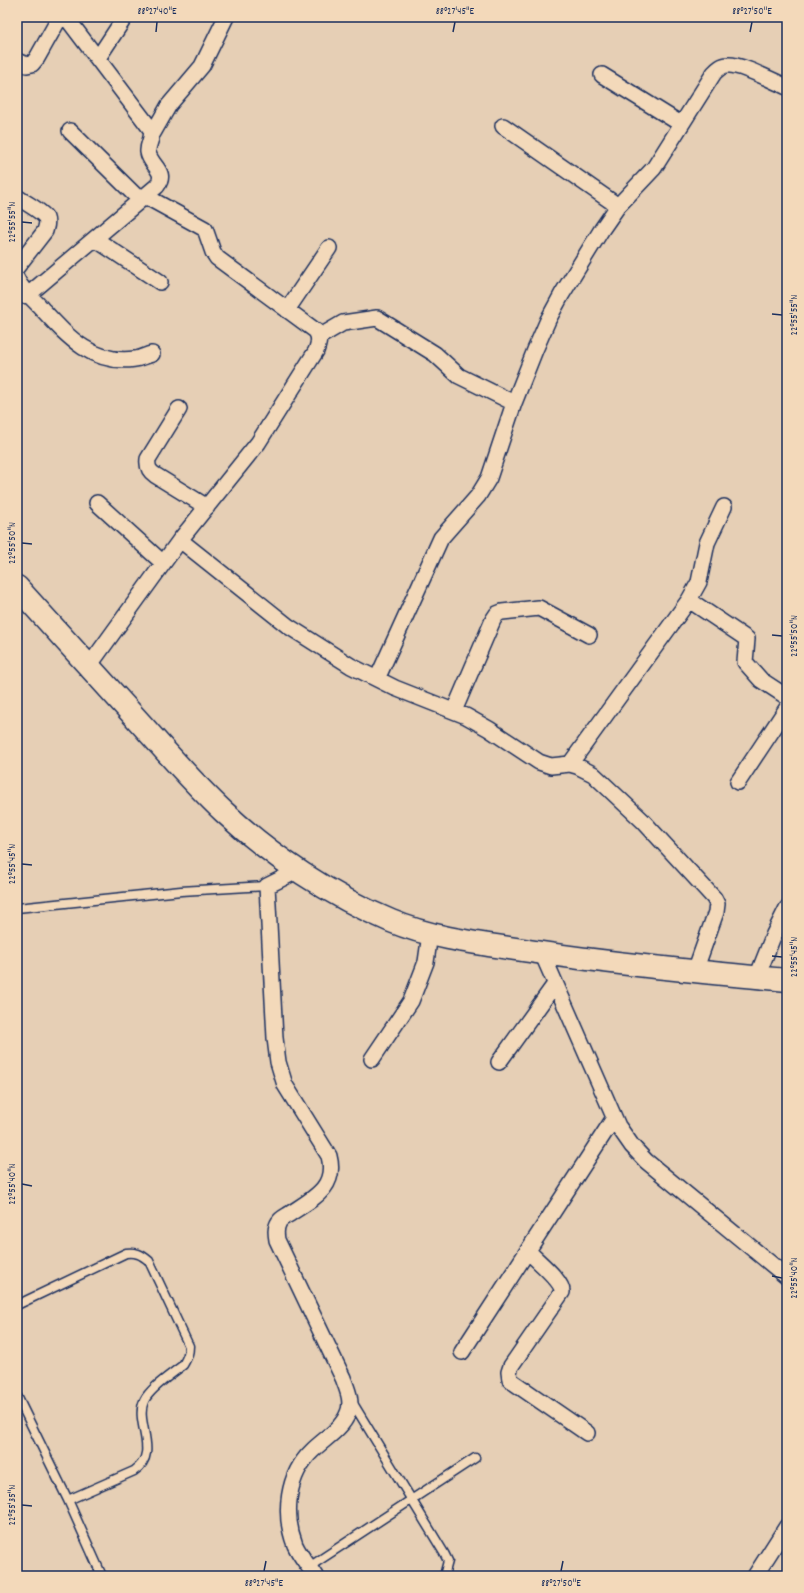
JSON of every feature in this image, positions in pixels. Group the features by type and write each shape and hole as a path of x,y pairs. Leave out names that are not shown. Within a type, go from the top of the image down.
{"highway":[{"path":"17,588 188,775 224,812 249,834 297,871 358,906 393,922 430,934 482,944 542,953 787,980"}],"street":[{"path":"17,61 27,65 32,64 37,58 60,17"},
{"path":"66,17 98,58 152,133"},
{"path":"98,58 125,17"},
{"path":"23,296 95,239 142,198 160,180 161,175 150,158 148,151 152,133 169,105 202,66 226,17"},
{"path":"377,679 441,538 478,496 489,478 514,404 548,320 598,235 618,206 650,173 714,73 720,67 728,65 738,66 787,87"},
{"path":"602,75 681,124"},
{"path":"503,126 618,206"},
{"path":"70,131 142,198 205,229 213,252 217,258 316,331 319,337 316,351 258,443 180,540 88,666"},
{"path":"17,197 41,213 45,217 47,224 45,231 19,263 17,268"},
{"path":"95,239 160,282"},
{"path":"287,310 329,248"},
{"path":"17,279 23,296 78,344 91,352 106,358 120,360 136,359 152,354"},
{"path":"319,337 343,323 377,318 434,354 459,376 514,404"},
{"path":"179,409 148,459 147,466 155,475 206,507"},
{"path":"97,503 164,563"},
{"path":"570,764 689,600 699,582 708,543 724,507"},
{"path":"180,540 288,626 351,666 395,688 454,711 489,729 539,762 551,766 570,764 584,768 593,774 638,816 714,898 717,904 716,912 695,971"},
{"path":"689,600 747,639 745,662 761,680 787,697"},
{"path":"454,711 493,620 497,614 502,612 539,608 588,635"},
{"path":"738,782 787,708"},
{"path":"297,871 267,886 275,1038 278,1062 285,1086 329,1156 332,1166 326,1186 319,1195 280,1220 276,1229 277,1240 343,1378 350,1398 348,1413 343,1422 311,1452 299,1468 292,1485 288,1505 289,1525 296,1546 312,1572"},
{"path":"757,977 774,934 787,908"},
{"path":"372,1059 411,1001 426,962 430,934"},
{"path":"542,953 614,1118 632,1146 646,1161 787,1277"},
{"path":"499,1062 555,984"},
{"path":"462,1352 614,1118"},
{"path":"528,1251 561,1285 562,1292 511,1366 509,1376 510,1380 587,1434"},
{"path":"755,1576 782,1546 787,1526"}],"lane":[{"path":"17,908 181,891 267,886"},
{"path":"17,1305 126,1254 134,1252 142,1254 149,1261 189,1346 187,1359 183,1365 148,1394 143,1402 146,1452 145,1460 141,1466 134,1471 68,1500"},
{"path":"17,1396 68,1500 102,1576"},
{"path":"350,1398 448,1561 444,1576"},
{"path":"312,1572 412,1500 475,1458"}]}
